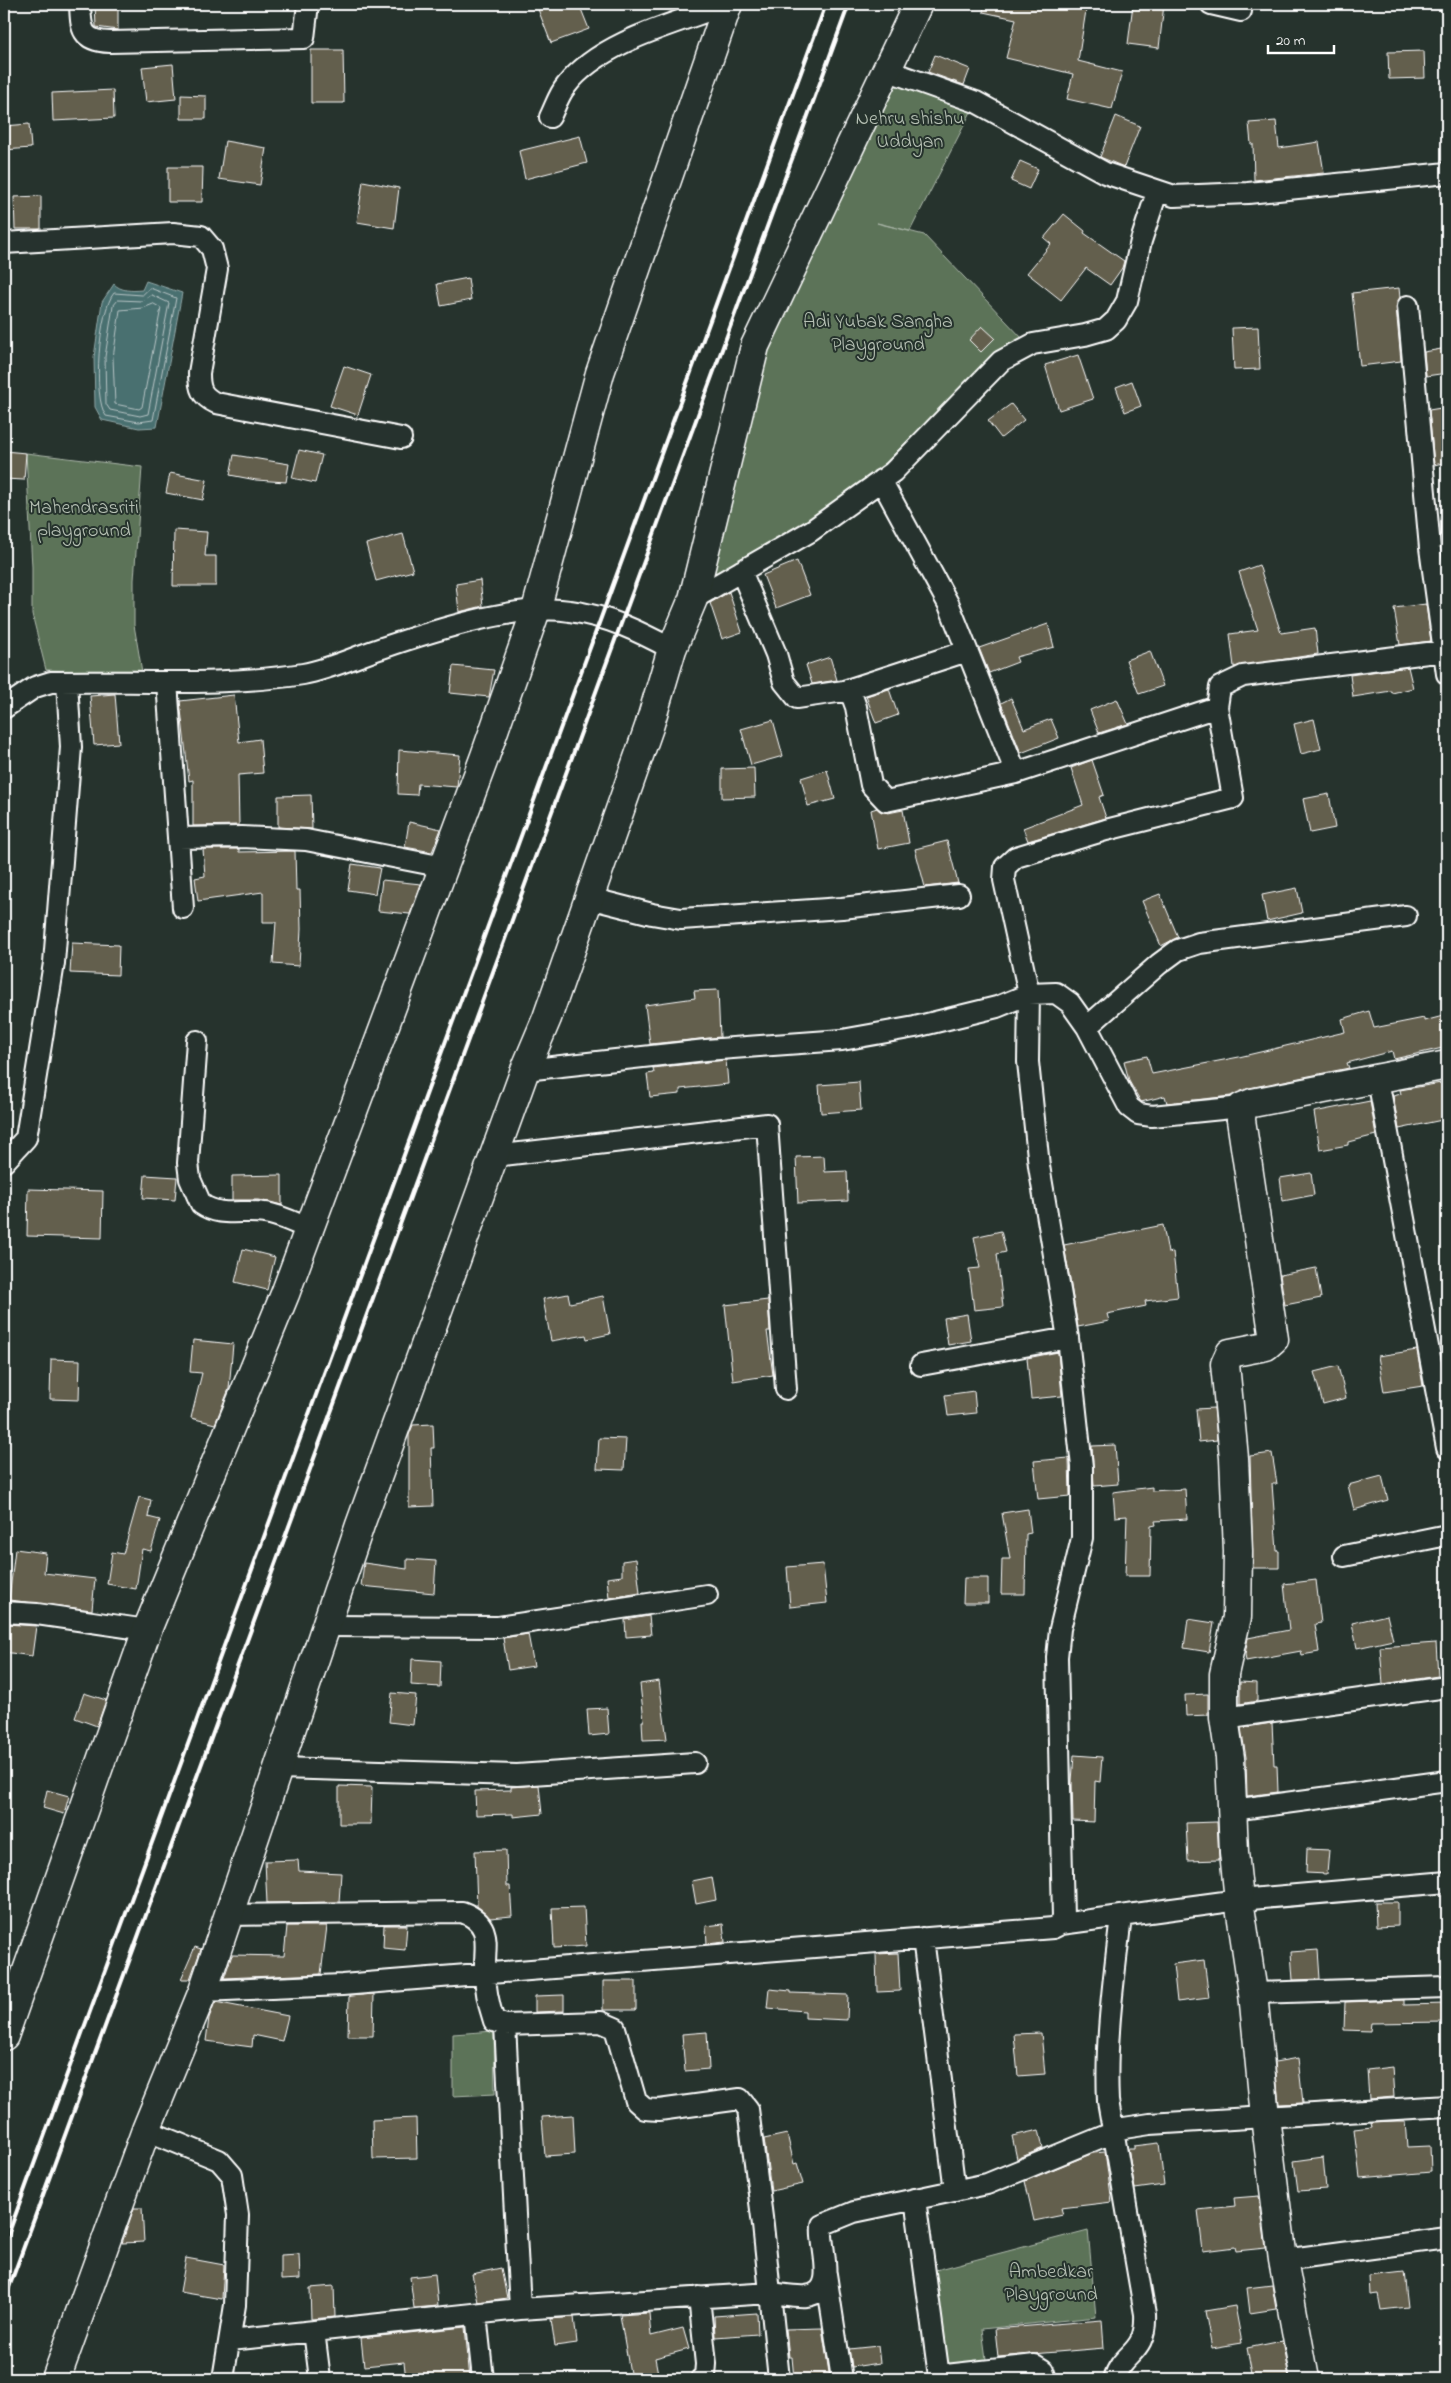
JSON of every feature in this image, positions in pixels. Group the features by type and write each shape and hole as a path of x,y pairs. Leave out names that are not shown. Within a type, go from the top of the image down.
{"street":[{"path":"80,4 81,24 85,36 95,42 304,38 308,4"},
{"path":"550,117 565,87 580,70 610,50 728,4"},
{"path":"4,2036 147,1630 281,1303 460,826 536,610 600,373 728,4"},
{"path":"56,2379 146,2130 203,1992 363,1516 525,1070 547,1018 649,727 672,649 693,599 755,346 918,4"},
{"path":"1211,4 1240,10"},
{"path":"886,70 976,102 1105,173 1157,192 1174,196 1248,193 1447,173"},
{"path":"693,599 812,530 893,472 1001,361 1033,344 1085,335 1106,329 1116,320 1126,301 1141,241 1157,192"},
{"path":"4,243 173,233 201,236 212,249 217,269 199,373 199,386 205,398 216,403 401,438"},
{"path":"1408,306 1439,546 1444,651 1447,674"},
{"path":"881,480 949,605 1016,773"},
{"path":"741,572 776,654 784,682 797,698 844,690 966,651"},
{"path":"4,708 35,687 51,682 244,681 307,673 440,630 503,615 536,610 571,611 600,617 637,630 672,649"},
{"path":"1061,1924 1064,1918 1057,1657 1060,1629 1082,1538 1084,1509 1082,1467 1068,1338 1038,1157 1028,1062 1029,994 1004,880 1005,867 1016,857 1106,830 1233,798 1217,707 1220,687 1243,676 1444,651"},
{"path":"4,1162 26,1138 54,963 71,747 67,682"},
{"path":"167,682 183,908"},
{"path":"844,690 852,696 856,707 871,785 886,801 908,798 1016,773 1217,707"},
{"path":"178,838 242,837 306,840 444,867"},
{"path":"589,898 652,914 682,919 842,908 960,895"},
{"path":"1087,1027 1159,964 1185,948 1199,943 1261,933 1406,916"},
{"path":"525,1070 706,1050 842,1040 915,1027 997,1007 1029,994 1056,994 1070,1003 1087,1027 1129,1107 1138,1114 1152,1116 1242,1107 1252,1103 1378,1080 1447,1065"},
{"path":"198,1041 188,1163 190,1180 201,1204 210,1210 220,1213 253,1211 267,1213 309,1229"},
{"path":"1378,1080 1447,1448"},
{"path":"1242,1107 1241,1120 1274,1339 1266,1346 1230,1353 1225,1364 1234,1458 1238,1617 1224,1674 1224,1718 1230,1758 1239,1900 1253,1993 1265,2117 1283,2260 1306,2379"},
{"path":"494,1156 767,1124 786,1389"},
{"path":"921,1365 1068,1338"},
{"path":"1344,1556 1447,1535"},
{"path":"326,1626 498,1627 707,1595"},
{"path":"4,1612 36,1614 147,1630"},
{"path":"1224,1718 1447,1687"},
{"path":"279,1768 517,1775 695,1763"},
{"path":"1233,1810 1447,1781"},
{"path":"203,1992 342,1985 485,1972 1053,1928 1061,1924 1239,1900 1447,1882"},
{"path":"229,1915 462,1912 471,1915 482,1926 486,1939 485,1972 494,2021 505,2025 601,2022 615,2028 636,2101 645,2109 659,2110 740,2100 748,2109 771,2293 779,2379"},
{"path":"1114,2379 1122,2365 1141,2342 1146,2330 1145,2314 1112,2133 1108,2101 1107,2043 1121,1917"},
{"path":"923,1938 955,2191"},
{"path":"1253,1993 1447,1987"},
{"path":"505,2025 520,2309"},
{"path":"842,2379 820,2238 822,2225 854,2212 1005,2179 1124,2128 1150,2124 1447,2106"},
{"path":"146,2130 219,2160 232,2175 238,2215 235,2305 223,2379"},
{"path":"915,2199 938,2369 946,2375 1035,2365 1043,2370 1046,2379"},
{"path":"1283,2260 1447,2238"},
{"path":"230,2340 520,2309 771,2293 805,2296 817,2293 825,2285 826,2274"},
{"path":"700,2297 706,2364 705,2376 701,2379"},
{"path":"476,2314 483,2379"},
{"path":"314,2331 320,2379"}],"green space":[{"name":"Adi Yubak Sangha Playground","path":"886,70 976,102 910,231 877,223 924,235 1024,340 992,356 876,472 806,527 702,589 750,390"},
{"name":"Mahendrasriti playground","path":"26,453 142,467 134,580 134,625 142,672 46,670 32,614 32,567"},
{"path":"494,2031 495,2094 453,2096 453,2034"},
{"name":"Ambedkar Playground","path":"1088,2230 1096,2317 982,2329 988,2374 932,2379 921,2274"}],"water":[{"path":"146,281 182,293 157,427 139,428 102,420 95,407 94,357 102,302 114,284 126,290 142,290"}],"building":[{"path":"95,4 118,4 118,30 96,27"},
{"path":"536,4 579,4 589,29 551,43"},
{"path":"984,4 1087,4 1078,61 1122,72 1112,109 1067,99 1073,74 1006,58 1016,19 983,12"},
{"path":"1133,4 1164,4 1159,48 1128,44"},
{"path":"311,50 343,50 344,103 311,103"},
{"path":"1424,51 1425,78 1389,79 1388,52"},
{"path":"935,55 970,69 964,85 928,72"},
{"path":"173,64 176,99 146,102 142,67"},
{"path":"113,90 114,118 53,121 52,93"},
{"path":"181,95 206,96 206,119 181,119"},
{"path":"1116,116 1140,126 1124,167 1100,157"},
{"path":"1276,121 1279,148 1319,142 1324,173 1254,180 1253,144 1251,144 1249,123"},
{"path":"29,124 31,148 4,150 4,126"},
{"path":"580,136 587,163 525,179 519,151"},
{"path":"225,141 266,148 260,185 219,179"},
{"path":"1020,161 1038,169 1029,189 1011,181"},
{"path":"168,167 203,167 202,202 168,202"},
{"path":"363,181 399,188 394,228 357,222"},
{"path":"41,196 41,229 15,229 14,197"},
{"path":"1064,214 1085,231 1084,233 1124,261 1122,268 1110,285 1086,268 1061,300 1027,273 1051,244 1044,238"},
{"path":"468,278 471,300 441,306 437,284"},
{"path":"1399,288 1400,298 1396,307 1401,361 1360,366 1352,293"},
{"path":"982,326 995,338 981,352 969,340"},
{"path":"1258,327 1260,369 1234,370 1232,328"},
{"path":"1447,348 1447,373 1426,376 1424,352"},
{"path":"1078,355 1093,399 1059,410 1045,365"},
{"path":"344,366 371,375 358,415 330,406"},
{"path":"1132,381 1141,406 1125,412 1116,387"},
{"path":"1011,404 1024,420 1001,438 988,421"},
{"path":"1447,407 1447,462 1434,465 1429,410"},
{"path":"299,450 322,455 315,483 292,478"},
{"path":"4,451 26,453 24,480 4,479"},
{"path":"234,455 289,464 286,482 256,480 230,475"},
{"path":"170,473 207,480 203,500 166,493"},
{"path":"174,530 207,532 205,556 216,556 216,586 173,586"},
{"path":"403,534 413,571 376,581 366,544"},
{"path":"797,561 810,595 776,608 763,575"},
{"path":"1259,565 1281,633 1315,628 1318,654 1234,667 1230,634 1258,630 1239,572"},
{"path":"480,580 483,606 459,612 456,584"},
{"path":"729,592 742,632 722,639 710,603"},
{"path":"1426,604 1431,641 1400,645 1394,608"},
{"path":"1048,624 1054,647 1016,657 1018,662 989,673 979,648"},
{"path":"1150,651 1163,686 1139,694 1126,660"},
{"path":"830,657 837,680 812,684 806,665"},
{"path":"453,666 494,670 489,697 450,693"},
{"path":"1408,667 1413,688 1392,693 1391,691 1353,697 1350,675"},
{"path":"889,689 898,715 876,723 866,696"},
{"path":"115,694 119,743 94,745 90,696"},
{"path":"234,695 239,742 260,739 263,773 238,775 239,825 193,826 193,780 189,781 180,701"},
{"path":"1011,698 1024,729 1051,719 1059,738 1021,753 1001,703"},
{"path":"1117,699 1128,724 1099,733 1090,710"},
{"path":"1314,719 1321,749 1301,754 1294,724"},
{"path":"773,720 783,756 751,765 741,729"},
{"path":"399,750 460,755 457,787 418,784 417,795 398,794"},
{"path":"1092,760 1104,795 1099,797 1106,818 1028,841 1023,828 1083,805 1071,768"},
{"path":"754,768 755,797 722,798 722,769"},
{"path":"827,770 835,799 808,806 801,778"},
{"path":"1329,794 1335,828 1310,833 1303,799"},
{"path":"311,795 312,829 278,827 278,796"},
{"path":"877,808 888,813 903,810 909,843 878,849 871,810"},
{"path":"409,822 441,829 432,852 405,847"},
{"path":"947,841 958,883 925,887 915,849"},
{"path":"203,849 239,849 239,852 295,851 296,890 300,890 301,929 299,966 273,964 276,922 263,922 263,892 198,901 195,878 205,876"},
{"path":"352,864 380,868 375,894 348,890"},
{"path":"382,880 421,884 410,914 378,911"},
{"path":"1297,888 1302,913 1267,921 1262,895"},
{"path":"1160,894 1178,937 1161,946 1142,901"},
{"path":"72,943 119,945 118,975 70,973"},
{"path":"718,990 720,1037 650,1044 645,1005 695,998 694,991"},
{"path":"1369,1011 1374,1028 1424,1018 1424,1021 1447,1015 1447,1047 1394,1059 1392,1051 1347,1063 1349,1068 1249,1088 1231,1096 1167,1103 1165,1096 1141,1102 1129,1081 1124,1061 1147,1056 1152,1074 1239,1057 1345,1032 1342,1019"},
{"path":"726,1060 728,1084 680,1089 680,1094 650,1097 647,1074 654,1073 653,1068"},
{"path":"859,1082 861,1110 821,1113 819,1085"},
{"path":"1447,1082 1447,1119 1399,1129 1393,1096 1401,1094 1400,1090"},
{"path":"1370,1101 1376,1135 1348,1142 1348,1145 1320,1150 1314,1112"},
{"path":"824,1156 825,1172 847,1171 848,1201 798,1203 796,1157"},
{"path":"1311,1173 1314,1195 1283,1201 1280,1178"},
{"path":"145,1175 177,1177 175,1200 143,1198"},
{"path":"282,1175 282,1205 258,1200 232,1200 232,1176"},
{"path":"28,1189 103,1191 102,1238 27,1236"},
{"path":"1163,1225 1168,1253 1173,1252 1178,1297 1145,1301 1146,1306 1107,1314 1109,1321 1078,1327 1064,1245"},
{"path":"1001,1231 1006,1252 997,1254 1003,1307 974,1310 969,1269 980,1268 974,1237"},
{"path":"243,1249 275,1257 267,1290 235,1282"},
{"path":"1316,1268 1321,1298 1285,1305 1280,1275"},
{"path":"568,1294 570,1303 603,1296 610,1334 587,1339 586,1335 551,1341 543,1299"},
{"path":"768,1300 770,1331 767,1331 773,1375 733,1381 725,1305"},
{"path":"967,1314 971,1341 948,1345 944,1318"},
{"path":"193,1340 233,1344 229,1389 215,1424 191,1418 202,1373 190,1372"},
{"path":"1417,1350 1423,1386 1384,1392 1378,1356"},
{"path":"1058,1352 1062,1396 1031,1399 1027,1358"},
{"path":"51,1359 80,1360 79,1400 50,1399"},
{"path":"1338,1366 1346,1398 1323,1404 1314,1372"},
{"path":"974,1391 976,1413 948,1416 945,1395"},
{"path":"1214,1408 1217,1440 1199,1442 1196,1409"},
{"path":"433,1424 434,1448 431,1448 433,1506 409,1507 409,1435 413,1425"},
{"path":"599,1438 626,1439 624,1470 597,1469"},
{"path":"1115,1445 1118,1484 1094,1486 1092,1446"},
{"path":"1272,1453 1277,1484 1272,1484 1279,1568 1253,1568 1250,1456"},
{"path":"1069,1458 1070,1496 1038,1499 1034,1461"},
{"path":"1382,1476 1388,1500 1354,1510 1348,1485"},
{"path":"1152,1487 1152,1491 1185,1489 1187,1519 1155,1521 1156,1525 1151,1526 1150,1576 1125,1576 1127,1516 1115,1517 1113,1492"},
{"path":"139,1497 151,1500 148,1517 160,1520 151,1551 142,1549 136,1589 107,1584 112,1552 123,1554"},
{"path":"1028,1509 1031,1533 1026,1534 1025,1594 1001,1594 1002,1559 1010,1559 1002,1513"},
{"path":"15,1549 46,1553 44,1573 95,1579 92,1610 9,1600"},
{"path":"407,1559 436,1561 434,1593 361,1586 364,1563 407,1569"},
{"path":"636,1559 640,1593 609,1598 607,1578 622,1576 622,1561"},
{"path":"823,1564 827,1603 790,1607 787,1567"},
{"path":"964,1578 988,1578 988,1603 963,1603"},
{"path":"1316,1580 1321,1623 1315,1624 1319,1652 1302,1655 1301,1651 1246,1661 1245,1654 1248,1638 1289,1630 1284,1584"},
{"path":"1387,1615 1393,1640 1357,1648 1352,1623"},
{"path":"649,1616 651,1635 626,1637 625,1620"},
{"path":"1188,1619 1214,1623 1209,1652 1184,1648"},
{"path":"6,1624 36,1626 32,1656 4,1652 4,1628"},
{"path":"528,1634 534,1666 508,1670 503,1638"},
{"path":"1436,1643 1438,1676 1383,1684 1380,1647"},
{"path":"412,1659 441,1661 440,1687 411,1685"},
{"path":"659,1681 667,1739 643,1740 642,1721 644,1721 640,1684"},
{"path":"1240,1682 1257,1683 1257,1701 1240,1704"},
{"path":"84,1693 106,1700 97,1726 75,1718"},
{"path":"392,1693 416,1695 413,1725 389,1722"},
{"path":"1208,1694 1208,1715 1186,1716 1185,1695"},
{"path":"607,1708 609,1734 589,1736 587,1709"},
{"path":"1272,1723 1274,1765 1277,1765 1278,1792 1247,1796 1246,1757 1241,1728"},
{"path":"1074,1755 1102,1757 1100,1782 1095,1781 1094,1822 1073,1821 1072,1781"},
{"path":"539,1785 542,1814 513,1817 513,1814 476,1815 475,1791 511,1790 511,1787"},
{"path":"339,1786 372,1787 371,1824 339,1824"},
{"path":"47,1790 69,1796 64,1814 43,1808"},
{"path":"1217,1822 1219,1860 1188,1861 1186,1823"},
{"path":"1307,1849 1329,1850 1327,1874 1306,1873"},
{"path":"506,1850 507,1886 510,1886 512,1916 490,1918 477,1906 475,1851"},
{"path":"298,1860 299,1871 341,1873 339,1902 267,1903 265,1861"},
{"path":"712,1877 716,1900 696,1904 692,1881"},
{"path":"1375,1902 1398,1902 1398,1926 1376,1927"},
{"path":"584,1907 586,1946 554,1948 552,1908"},
{"path":"723,1924 725,1942 707,1944 706,1926"},
{"path":"384,1925 407,1925 405,1950 383,1948"},
{"path":"287,1926 327,1926 321,1974 224,1978 232,1955 284,1956"},
{"path":"195,1947 201,1949 190,1979 181,1979"},
{"path":"1318,1950 1320,1979 1293,1980 1291,1952"},
{"path":"898,1953 900,1991 877,1992 876,1954"},
{"path":"1204,1960 1209,1998 1177,2002 1173,1964"},
{"path":"603,1981 636,1981 636,2010 603,2010"},
{"path":"769,1989 791,1991 791,1993 848,1995 847,2020 805,2018 805,2011 767,2008"},
{"path":"374,1994 373,2036 348,2036 349,1996"},
{"path":"564,1995 564,2011 535,2012 535,1996"},
{"path":"1404,2000 1404,2005 1447,2004 1447,2022 1371,2023 1370,2031 1344,2030 1345,2002"},
{"path":"215,2002 288,2016 282,2041 253,2035 252,2047 206,2041 209,2018"},
{"path":"707,2032 709,2069 685,2071 682,2034"},
{"path":"1041,2033 1045,2074 1018,2076 1014,2034"},
{"path":"1298,2058 1303,2103 1279,2104 1275,2062"},
{"path":"1392,2067 1394,2097 1369,2099 1367,2070"},
{"path":"573,2115 575,2154 545,2156 542,2117"},
{"path":"416,2118 417,2158 373,2159 372,2120"},
{"path":"1405,2121 1407,2147 1430,2146 1431,2172 1360,2178 1354,2129 1372,2127 1371,2122"},
{"path":"1039,2130 1043,2148 1017,2159 1012,2136"},
{"path":"787,2134 794,2164 797,2163 803,2184 771,2191 764,2139"},
{"path":"1159,2143 1164,2185 1135,2189 1128,2149 1134,2149 1134,2146"},
{"path":"1105,2152 1112,2202 1061,2208 1063,2215 1034,2221 1025,2181 1093,2153"},
{"path":"1323,2157 1326,2189 1298,2191 1294,2161"},
{"path":"1259,2196 1266,2248 1236,2251 1235,2247 1203,2251 1198,2210 1235,2206 1234,2198"},
{"path":"134,2208 142,2208 144,2242 122,2243"},
{"path":"299,2254 300,2279 281,2280 281,2255"},
{"path":"186,2258 224,2265 222,2299 180,2292"},
{"path":"501,2268 507,2298 478,2302 472,2274"},
{"path":"1404,2272 1408,2307 1381,2310 1378,2294 1370,2295 1369,2276"},
{"path":"435,2274 438,2306 414,2308 410,2277"},
{"path":"1272,2285 1276,2309 1250,2313 1247,2288"},
{"path":"334,2286 335,2317 311,2319 310,2288"},
{"path":"1235,2306 1242,2343 1212,2348 1205,2311"},
{"path":"649,2313 651,2336 683,2328 689,2349 655,2358 659,2379 631,2379 620,2315"},
{"path":"757,2313 758,2334 715,2337 714,2316"},
{"path":"574,2317 577,2343 555,2346 551,2319"},
{"path":"1102,2320 1104,2348 998,2357 995,2329"},
{"path":"465,2327 470,2379 406,2379 404,2362 364,2366 361,2338"},
{"path":"822,2328 830,2379 794,2379 792,2357 789,2357 786,2329"},
{"path":"1282,2341 1289,2377 1253,2379 1247,2348"},
{"path":"878,2346 880,2363 852,2367 849,2349"}],"railway":[{"path":"4,2246 826,4"},
{"path":"4,2301 849,4"}],"park label":[{"name":"Nehru shishu Uddyan","path":"910,128"}]}
